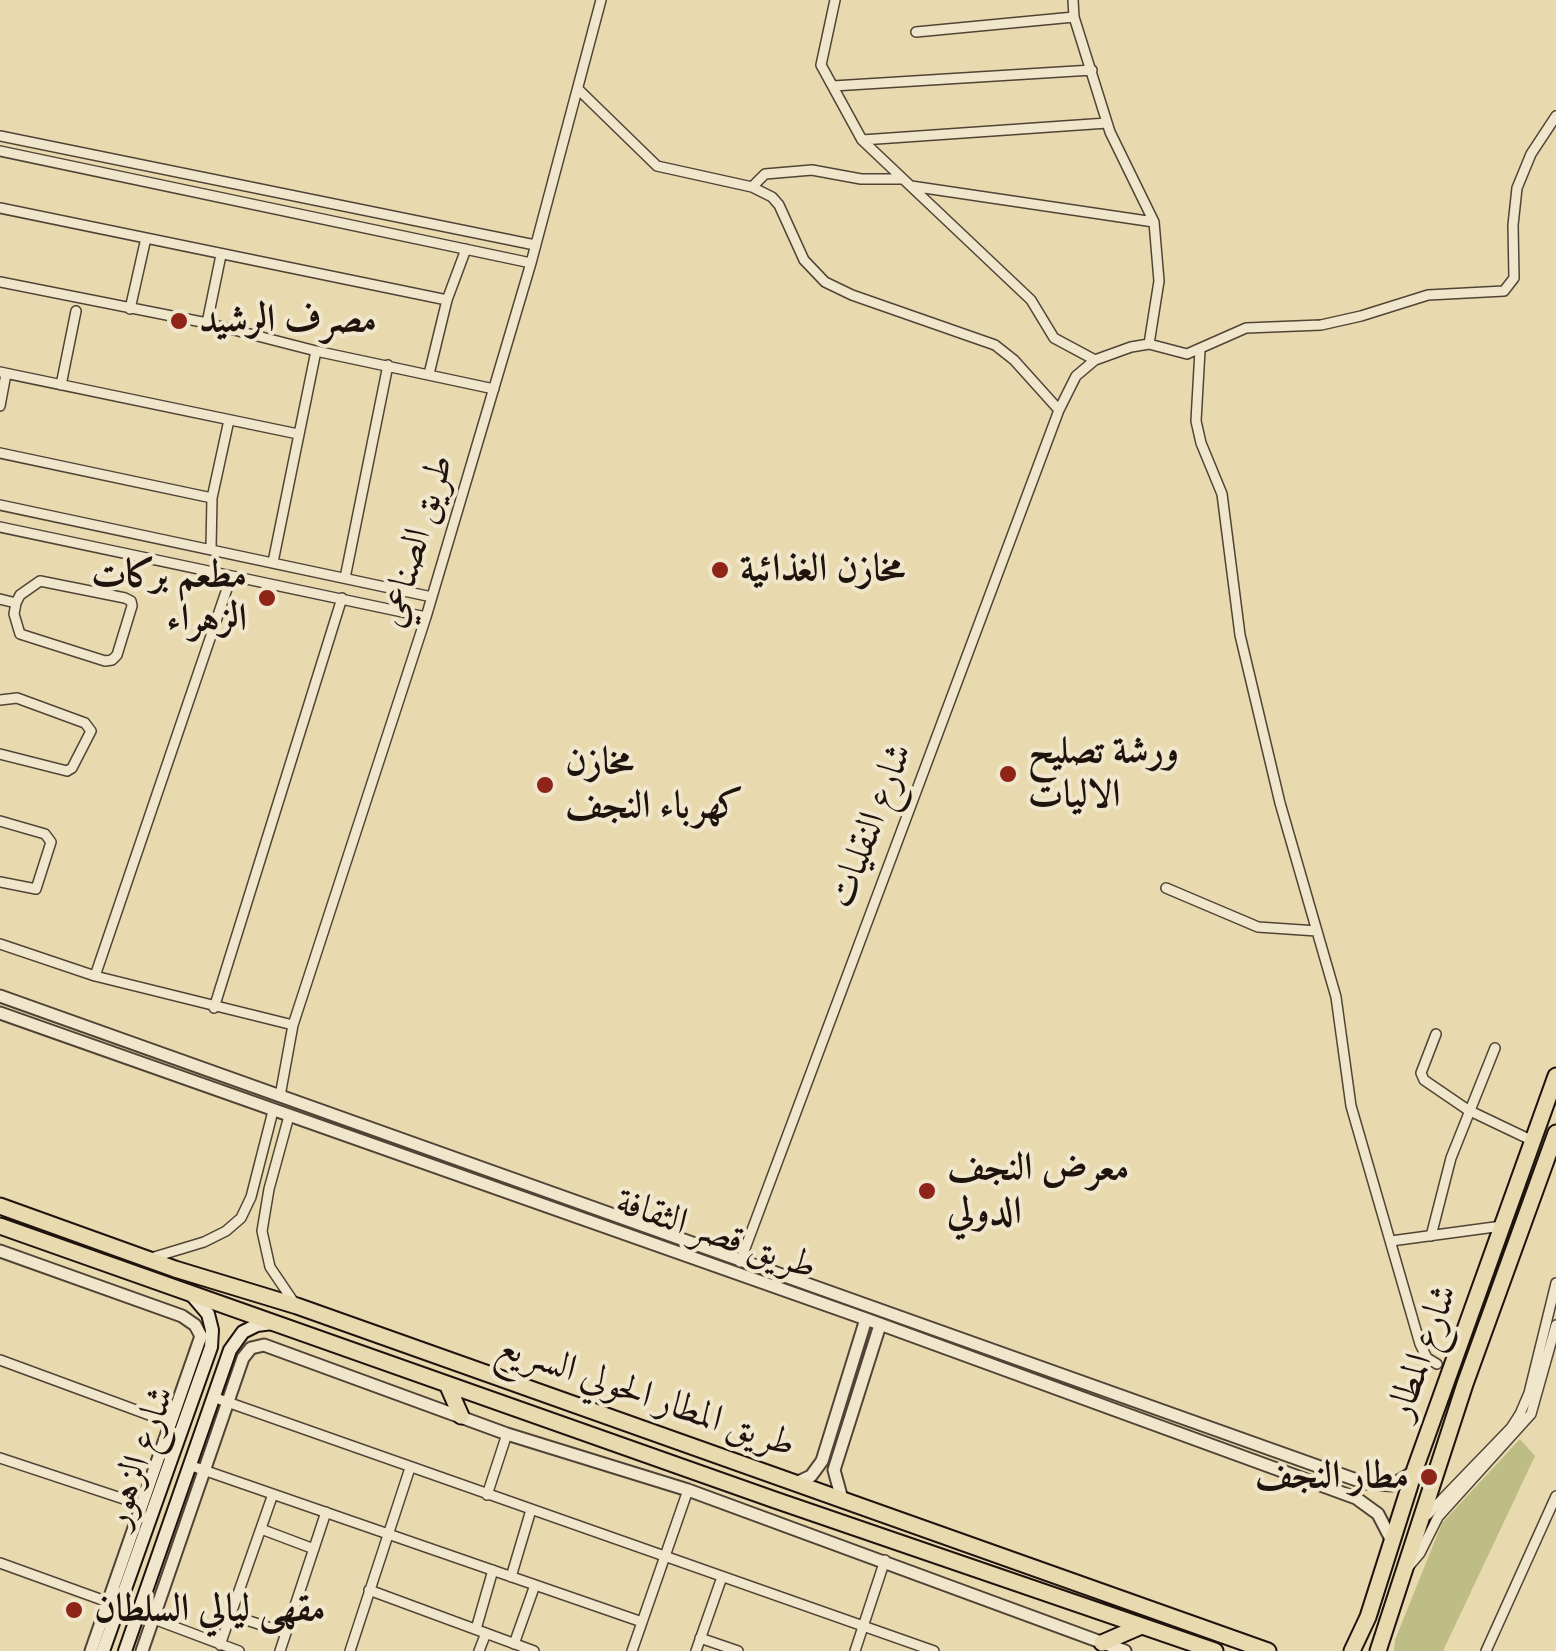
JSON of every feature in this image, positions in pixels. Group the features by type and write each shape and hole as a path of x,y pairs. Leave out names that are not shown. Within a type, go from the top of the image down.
{"main road":[{"name":"شارع المطار","path":"1352,1651 1368,1617 1416,1469 1556,1076"},
{"name":"شارع المطار","path":"1378,1651 1400,1576 1556,1134"},
{"name":"طريق المطار الحولي السريع","path":"0,1206 147,1259 297,1306 1268,1651"},
{"path":"1505,1219 1514,1222 1526,1218"},
{"name":"طريق المطار الحولي السريع","path":"0,1226 1214,1651"},
{"path":"1495,1249 1508,1244 1514,1253"},
{"name":"شارع الزهور","path":"98,1647 148,1506 168,1466 177,1418 211,1347 212,1330 204,1306 184,1290"},
{"name":"شارع الزهور","path":"124,1651 213,1397 238,1337 257,1324 272,1323"},
{"path":"447,1384 460,1416"},
{"path":"728,1483 740,1477 740,1464"},
{"path":"168,1466 176,1472 188,1468"},
{"path":"775,1500 771,1485 790,1481"},
{"path":"148,1506 164,1506 172,1512"},
{"path":"1102,1643 1139,1626"}],"street":[{"name":"طريق الصناعي","path":"280,1096 293,1025 426,617 531,263 601,0"},
{"path":"834,0 821,64 862,140 1030,300 1054,338 1096,360 1119,349 1149,344 1180,353 1200,350 1246,328 1321,325 1428,295 1504,291 1514,278 1517,188 1531,154 1556,116"},
{"path":"1073,0 1074,18 1107,123 1154,222 1159,281 1149,344"},
{"path":"916,32 1074,18"},
{"path":"832,86 1092,70"},
{"path":"578,90 657,166 752,187 772,196 804,260 825,282 852,295 984,339 1014,360 1059,410"},
{"path":"862,140 1107,123"},
{"path":"0,136 535,245"},
{"path":"0,152 531,263"},
{"path":"123,177 127,162"},
{"path":"752,187 765,174 812,170 1154,222"},
{"path":"338,222 341,206"},
{"path":"0,208 447,300"},
{"path":"130,309 146,238"},
{"path":"429,374 447,300 466,249"},
{"path":"206,323 221,255"},
{"path":"0,282 206,323 494,389"},
{"path":"61,385 76,311"},
{"path":"1200,350 1198,432 1220,485 1240,636 1280,803 1336,996 1351,1106 1422,1349 1437,1364"},
{"path":"273,562 316,351"},
{"name":"شارع النقليات","path":"740,1262 1059,410 1076,376 1096,360"},
{"path":"345,578 388,365"},
{"path":"0,406 3,373 298,434"},
{"path":"211,548 212,498 229,420"},
{"path":"0,453 212,498"},
{"path":"0,506 432,597"},
{"path":"0,528 426,617"},
{"path":"95,976 232,576"},
{"path":"40,581 126,598 132,606 117,655 105,661 24,637 16,628 16,604 20,595 40,581"},
{"path":"214,1008 342,598"},
{"path":"0,599 16,604"},
{"path":"0,700 17,698 85,723 90,731 67,771 0,754"},
{"path":"0,821 46,834 51,842 36,890 0,882"},
{"path":"1166,888 1258,927 1317,931"},
{"path":"0,944 95,976 293,1025"},
{"name":"طريق قصر الثقافة","path":"0,996 1374,1486 1392,1485 1416,1469"},
{"name":"طريق قصر الثقافة","path":"0,1012 880,1324 1356,1498 1378,1514 1392,1541"},
{"path":"1436,1034 1422,1078 1468,1110 1532,1141"},
{"path":"1430,1236 1468,1110 1494,1048"},
{"path":"244,1100 249,1085"},
{"path":"147,1259 204,1242 241,1218 251,1197 273,1110"},
{"path":"289,1116 262,1232 270,1268 297,1306"},
{"path":"409,1159 413,1144"},
{"path":"1391,1241 1505,1219"},
{"path":"0,1251 182,1316 196,1325 200,1336 148,1506 108,1602 98,1647"},
{"path":"1418,1524 1520,1414 1529,1393 1556,1283"},
{"path":"790,1481 818,1468 866,1320"},
{"path":"818,1468 828,1475 834,1470 880,1324"},
{"path":"1400,1576 1420,1553 1438,1516 1530,1414 1556,1325"},
{"path":"142,1651 245,1354 264,1345 508,1434 688,1490 1126,1651"},
{"path":"0,1360 177,1418"},
{"path":"213,1397 927,1650"},
{"path":"487,1494 508,1434"},
{"path":"0,1458 148,1506"},
{"path":"188,1468 204,1470 642,1622"},
{"path":"350,1651 410,1468"},
{"path":"834,1470 842,1499"},
{"path":"632,1651 688,1490"},
{"path":"220,1645 273,1494"},
{"path":"1486,1651 1556,1496"},
{"path":"511,1576 531,1510"},
{"path":"280,1651 326,1512"},
{"path":"261,1529 314,1548"},
{"path":"856,1651 884,1560"},
{"path":"0,1563 108,1602"},
{"path":"479,1651 493,1570"},
{"path":"696,1651 722,1577"},
{"path":"514,1644 535,1585"},
{"path":"368,1590 534,1651"},
{"path":"139,1613 238,1651"},
{"path":"231,1615 286,1633"},
{"path":"700,1638 738,1651"}],"shaded area":[{"path":"1520,1439 1535,1456 1443,1651 1394,1651 1442,1523"}],"place":[{"name":"مصرف الرشيد","path":"179,321"},
{"name":"مخازن الغذائية","path":"720,570"},
{"name":"مطعم بركات الزهراء","path":"267,598"},
{"name":"ورشة تصليح الاليات","path":"1008,774"},
{"name":"مخازن كهرباء النجف","path":"545,785"},
{"name":"معرض النجف الدولي","path":"927,1191"},
{"name":"مطار النجف","path":"1429,1477"},
{"name":"مقهى ليالي السلطان","path":"74,1610"}]}
